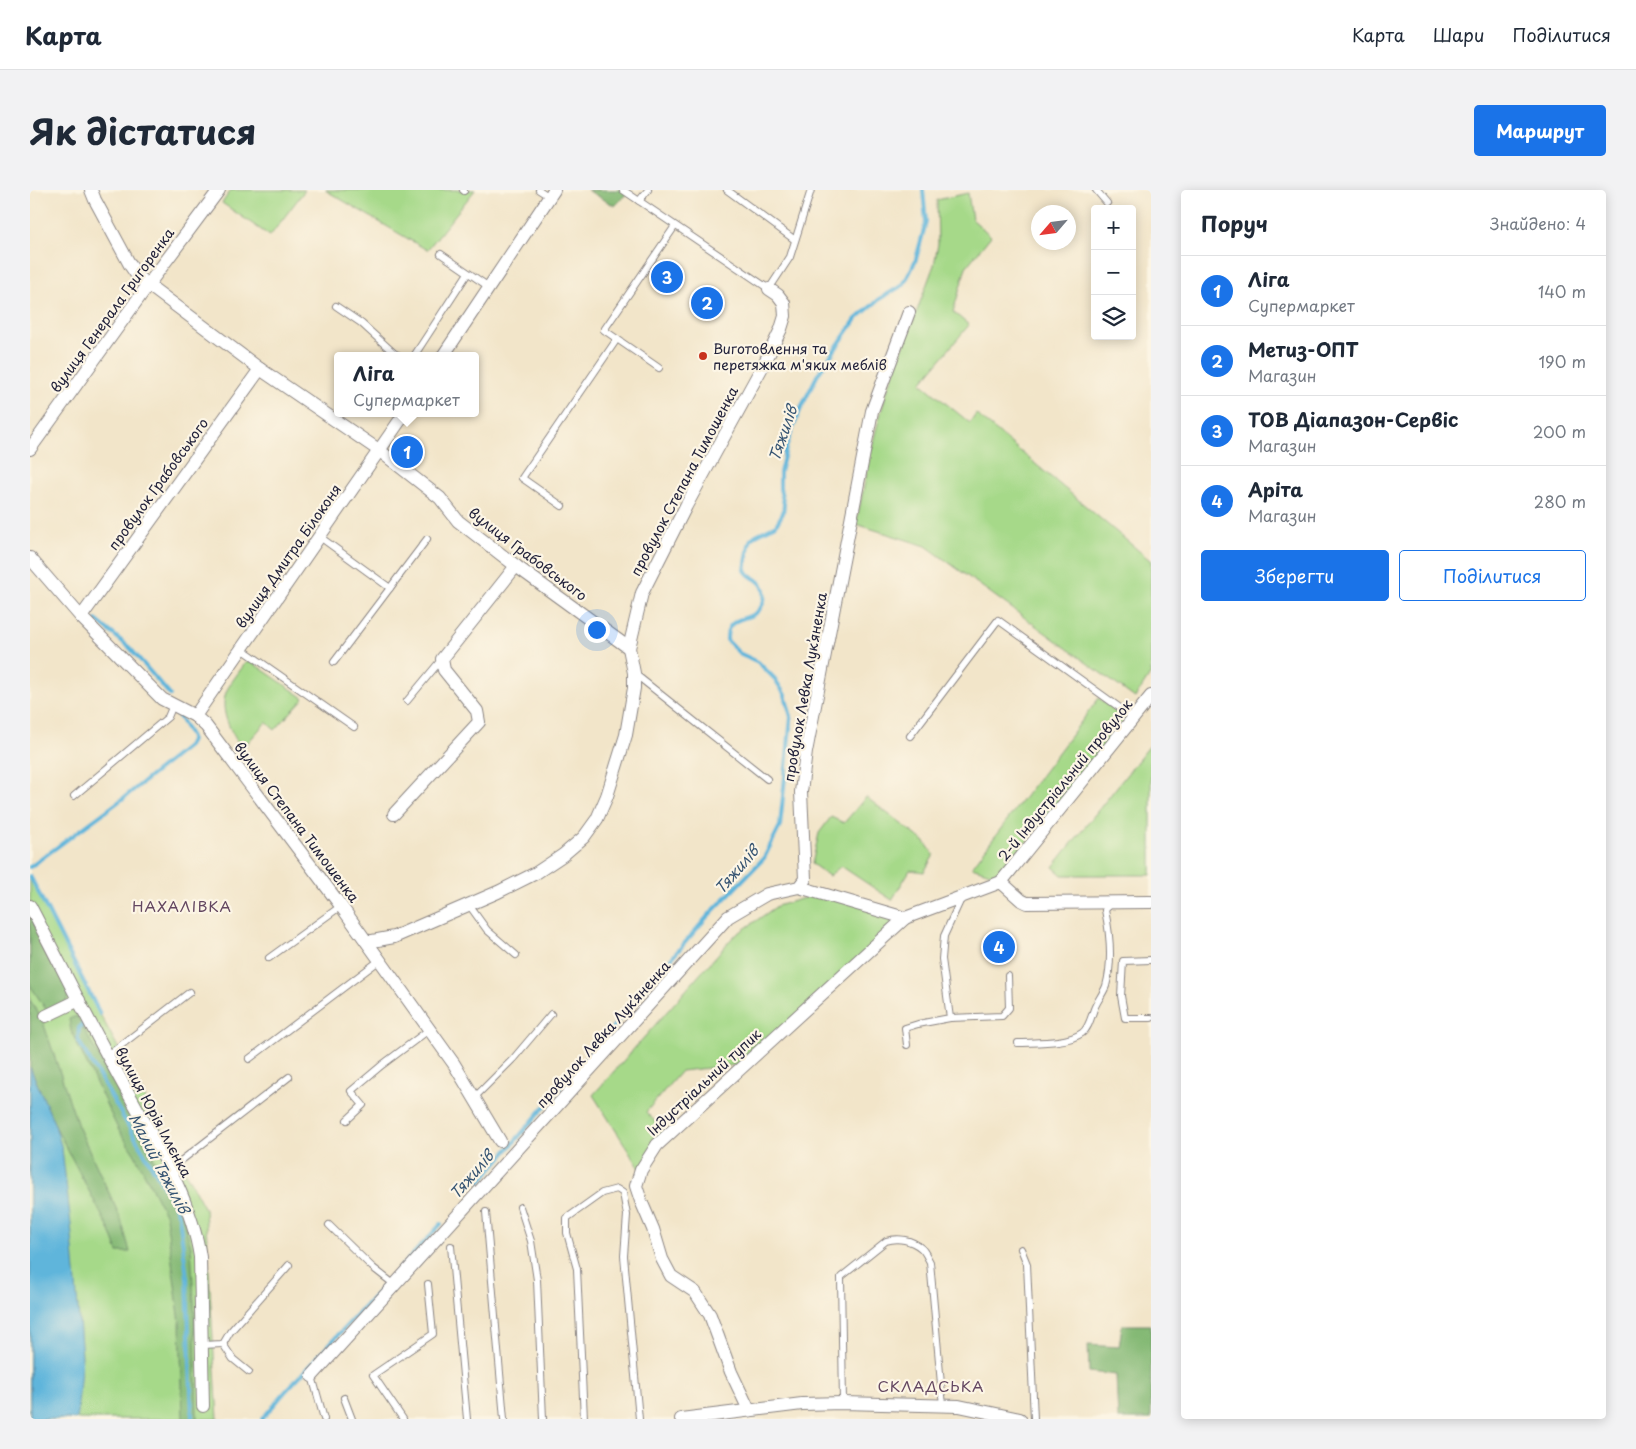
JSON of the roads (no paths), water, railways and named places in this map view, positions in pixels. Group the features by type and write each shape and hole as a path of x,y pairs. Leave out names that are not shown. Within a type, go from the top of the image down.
{"street":[{"name":"вулиця Грабовського","path":"92,190 95,200 139,278 260,368 380,451 440,498 458,521 516,566 629,648"},
{"name":"вулиця Генерала Григоренка","path":"30,449 219,190"},
{"path":"446,352 489,288 548,192"},
{"name":"провулок Степана Тимошенка","path":"367,942 394,937 469,905 536,873 584,837 598,819 626,735 634,688 634,673 629,648 642,593 686,506 781,329 785,316 784,304 778,295 769,289"},
{"name":"провулок Левка Лукʼяненка","path":"393,1284 514,1155 728,917 767,894 800,887 805,879 801,792 806,752 872,411 909,312"},
{"name":"провулок Грабовського","path":"81,617 260,368"},
{"name":"вулиця Дмитра Білоконя","path":"195,716 402,417"},
{"name":"вулиця Степана Тимошенка","path":"30,558 81,617 162,699 195,716 206,726 341,906 430,1030 454,1064 500,1141"},
{"path":"394,814 479,722 477,711 444,670 442,659 516,566"},
{"name":"2-й Індустріальний провулок","path":"1001,882 1150,701"},
{"path":"800,887 905,918 1001,882 1027,903 1151,902"},
{"name":"вулиця Юрія Іллєнка","path":"30,906 170,1170 189,1214 198,1247 203,1406"},
{"name":"Індустріальний тупик","path":"749,1410 731,1372 710,1315 695,1292 671,1276 662,1259 653,1229 636,1186 641,1170 657,1145 905,918"},
{"path":"46,1016 79,1000"},
{"path":"312,1376 393,1284"},
{"path":"681,1419 802,1404 843,1403 959,1406 1020,1419"}],"lane":[{"path":"622,190 769,289 790,257 811,190"},
{"path":"639,201 648,190"},
{"path":"727,190 795,240"},
{"path":"1096,190 1107,203"},
{"path":"659,368 604,330 675,226"},
{"path":"441,254 489,288"},
{"path":"417,352 468,273"},
{"path":"336,306 361,323 393,352"},
{"path":"562,506 522,478 616,339"},
{"path":"320,536 390,588"},
{"path":"334,662 427,539"},
{"path":"910,736 998,620 1135,718"},
{"path":"242,648 354,727"},
{"path":"407,701 442,659"},
{"path":"634,673 767,779"},
{"path":"74,796 168,717 173,705"},
{"path":"950,1018 942,959 944,936 962,896"},
{"path":"1018,1043 1068,1039 1083,1033 1090,1022 1095,1006 1105,987 1110,966 1109,928 1105,910 1112,902"},
{"path":"469,905 487,930 516,954"},
{"path":"268,958 341,906"},
{"path":"249,1059 380,960"},
{"path":"1151,960 1123,961 1121,996 1125,1018 1151,1018"},
{"path":"907,1044 905,1028 950,1018 1002,1016 1009,1008 1008,976"},
{"path":"108,1056 190,992"},
{"path":"474,1098 513,1059 551,1014"},
{"path":"347,1120 363,1105 351,1091 382,1065 430,1030"},
{"path":"170,1170 289,1078"},
{"path":"584,1419 577,1269 567,1233 567,1218 602,1193 617,1190 623,1193 627,1214 624,1256 640,1419"},
{"path":"520,1207 531,1241 537,1280 543,1419"},
{"path":"486,1212 504,1419"},
{"path":"329,1225 372,1267 393,1284"},
{"path":"843,1403 840,1277 886,1241 896,1238 922,1248 930,1262 943,1406"},
{"path":"451,1246 467,1419"},
{"path":"1021,1249 1027,1264 1034,1419"},
{"path":"222,1344 230,1332 289,1265"},
{"path":"404,1419 372,1375 433,1334 428,1284"},
{"path":"202,1345 222,1344"},
{"path":"222,1344 232,1360 248,1372"},
{"path":"312,1376 324,1419"},
{"path":"344,1398 352,1419"}],"water":[{"path":"30,1067 55,1125 62,1149 71,1224 82,1356 77,1418 75,1419 30,1419"}],"waterway":[{"name":"Тяжилів","path":"480,1182 707,917 764,858 780,826 791,717 785,695 775,679 758,662 739,653 727,640 727,632 733,623 757,612 764,600 762,585 745,570 749,545 751,539 756,535 776,525 783,513 784,504 780,489 780,472 788,441 801,408 818,374 856,319 881,298 903,285 916,259 926,222 923,190"},
{"path":"96,620 130,648 170,695"},
{"path":"30,867 121,800 188,746 191,737 176,711"},
{"name":"Малий Тяжилів","path":"30,876 100,1014"},
{"name":"Малий Тяжилів","path":"86,1021 79,1028 78,1040 174,1204 179,1216 187,1277 192,1419"},
{"name":"Тяжилів","path":"262,1419 441,1224"}],"place":[{"name":"ТОВ Діапазон-Сервіс","path":"667,277"},
{"name":"Метиз-ОПТ","path":"707,303"},
{"name":"Виготовлення та перетяжка м'яких меблів","path":"703,356"},
{"name":"Ліга","path":"407,452"},
{"name":"Аріта","path":"999,947"}],"district":[{"name":"НАХАЛІВКА","path":"182,905"},
{"name":"СКЛАДСЬКА","path":"931,1385"}]}
